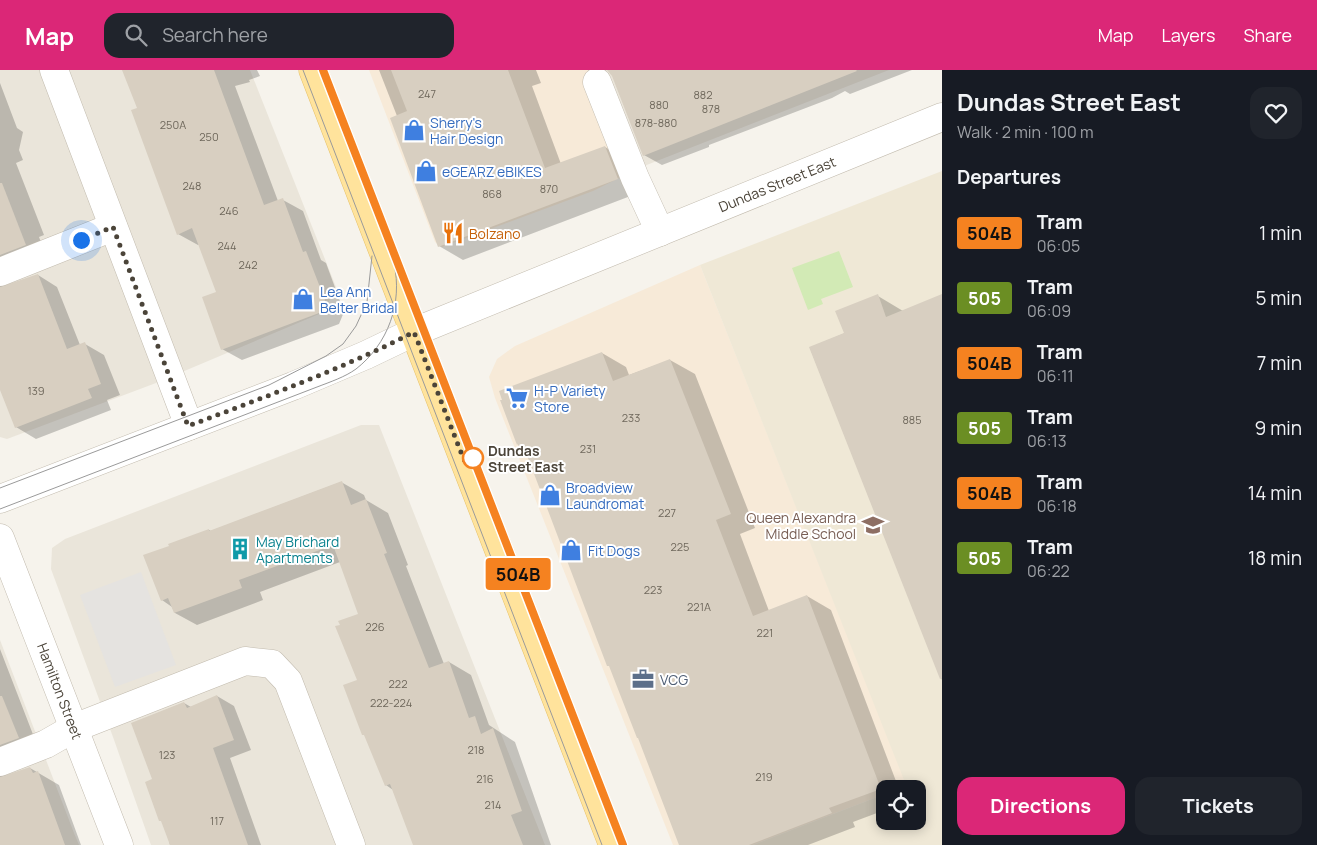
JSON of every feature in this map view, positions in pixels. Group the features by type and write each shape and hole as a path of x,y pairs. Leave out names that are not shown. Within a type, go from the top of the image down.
{"main road":[{"path":"313,70 612,845"}],"street":[{"path":"54,70 188,426"},
{"path":"597,82 660,232"},
{"name":"Dundas Street East","path":"0,499 293,386 414,332 942,117"},
{"path":"0,272 113,227"},
{"name":"Hamilton Street","path":"0,538 119,845"},
{"path":"0,762 46,744 74,728 245,661 272,664 288,681 351,845"}],"shaded area":[{"path":"0,70 250,70 336,287 324,312 156,383 7,439 0,437"},
{"path":"369,70 602,70 639,168 593,191 442,247 435,242"},
{"path":"602,70 889,70 639,168"},
{"name":"Queen Alexandra Middle School","path":"942,171 942,845 753,845 876,797 876,830 926,830 926,780 904,780 700,265"},
{"path":"700,265 905,780 876,780 876,797 753,845 673,845 495,398 489,377 497,359 515,346"},
{"path":"361,425 379,425 545,845 151,845 51,569 52,548 65,539"},
{"path":"141,572 176,665 115,687 80,595"},
{"path":"0,640 74,833 79,845 0,845"}],"green space":[{"path":"839,251 853,287 821,299 823,304 808,310 792,268"}],"building":[{"path":"122,70 214,70 264,205 283,198 303,252 306,251 325,300 319,313 221,350 202,297 216,292 192,228 177,235 131,110 137,108"},
{"path":"391,70 508,70 545,168 605,146 618,179 438,247 390,118 407,111"},
{"path":"607,70 857,71 643,156 612,76"},
{"path":"0,183 2,183 26,245 0,255"},
{"path":"38,274 67,349 85,342 101,384 88,389 92,398 15,428 0,390 0,287"},
{"path":"878,294 886,317 942,294 942,678 940,679 809,347 844,333 835,311"},
{"path":"602,352 613,381 670,359 731,514 716,520 753,616 807,595 878,780 876,780 876,791 829,808 832,813 749,845 679,845 638,738 609,666 607,666 525,450 521,451 517,445 500,400 502,400 499,391"},
{"path":"342,481 351,505 366,499 387,553 384,554 429,668 449,661 469,718 475,716 481,734 493,728 522,811 511,815 523,845 413,845 390,784 385,786 364,735 362,735 343,685 357,680 335,626 340,625 338,621 358,614 333,545 239,580 242,588 174,613 168,598 161,601 143,555 169,546 168,544 209,529 209,531"},
{"path":"217,695 234,740 213,748 248,845 170,845 145,782 152,779 131,723 184,702 187,708"},
{"path":"0,696 2,696 19,738 0,745"},
{"path":"30,767 33,773 38,771 65,845 0,845 0,777"}],"tram line":[{"path":"303,70 602,845"},
{"path":"323,70 623,845"},
{"name":"504B","path":"323,70 623,845"},
{"path":"0,488 269,385 326,356 343,344 356,326 367,302 372,256"},
{"path":"0,509 352,372 377,348 390,322 396,293 394,264"}],"place":[{"name":"Sherry's Hair Design","path":"414,130"},
{"name":"eGEARZ eBIKES","path":"426,171"},
{"name":"Bolzano","path":"453,233"},
{"name":"Lea Ann Belter Bridal","path":"303,299"},
{"name":"H-P Variety Store","path":"517,398"},
{"name":"Dundas Street East","path":"473,458"},
{"name":"Broadview Laundromat","path":"550,495"},
{"name":"Queen Alexandra Middle School","path":"873,525"},
{"name":"May Brichard Apartments","path":"240,549"},
{"name":"Fit Dogs","path":"571,550"},
{"name":"VCG","path":"643,679"}],"route":[{"path":"81,240 113,227 188,426 293,386 414,332 464,460 473,458"}]}
